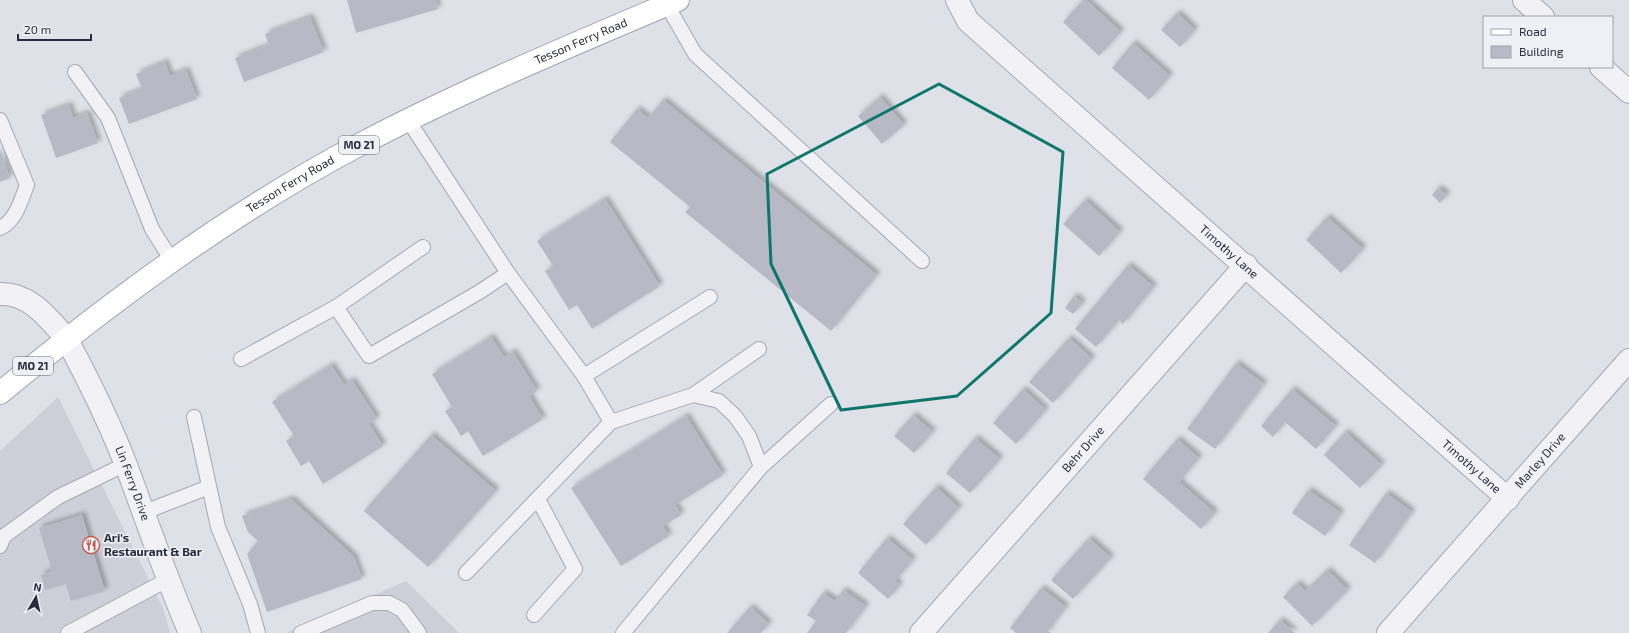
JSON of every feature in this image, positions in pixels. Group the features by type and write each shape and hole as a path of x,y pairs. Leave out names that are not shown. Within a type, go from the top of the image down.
{"main road":[{"name":"Tesson Ferry Road","path":"0,393 66,338 120,296 295,182 356,147 466,92 672,2"}],"street":[{"name":"Timothy Lane","path":"957,0 968,21 1246,265 1508,499"},
{"path":"1524,0 1543,16"},
{"path":"1601,68 1629,92"},
{"name":"Behr Drive","path":"921,633 1246,265"},
{"name":"Lin Ferry Drive","path":"0,294 19,297 36,305 66,338 92,388 126,464 142,513 190,633"},
{"name":"Marley Drive","path":"1388,633 1508,499 1629,360"}],"lane":[{"path":"672,2 696,54 922,261"},
{"path":"75,72 108,118 152,230 172,261"},
{"path":"0,120 27,185 15,214 6,226 0,228"},
{"path":"408,120 508,273 584,376 611,422"},
{"path":"241,359 336,307 423,247"},
{"path":"336,307 369,356 481,291 508,273"},
{"path":"584,376 710,296"},
{"path":"466,573 611,422 693,394 759,349"},
{"path":"693,394 719,401 734,416 749,436 761,467"},
{"path":"623,633 761,467 831,404"},
{"path":"194,417 218,527 250,604 258,633"},
{"path":"0,546 4,536 58,497 126,464"},
{"path":"142,513 209,487"},
{"path":"534,615 575,569 538,499"},
{"path":"68,633 169,579"},
{"path":"301,633 372,603 389,603 402,610 418,633"}],"highlighted area":[{"path":"939,84 1063,152 1051,313 957,396 841,410 771,264 767,174"}],"shaded area":[{"path":"58,397 163,608 170,633 0,633 0,451"},
{"path":"406,581 459,633 286,633"}],"building":[{"path":"347,0 436,0 438,9 356,33"},
{"path":"1083,0 1086,0 1121,32 1099,56 1063,22"},
{"path":"1177,13 1195,30 1180,47 1161,30"},
{"path":"310,17 324,52 244,82 235,58 269,45 265,34"},
{"path":"1133,43 1170,76 1149,100 1112,68"},
{"path":"165,62 170,76 186,70 197,99 129,124 119,98 142,89 136,74"},
{"path":"880,97 904,125 882,144 858,116"},
{"path":"663,100 877,275 831,331 685,212 690,207 610,142 637,109 648,118"},
{"path":"69,105 73,118 87,113 98,143 56,158 41,115"},
{"path":"0,149 10,178 0,182"},
{"path":"1438,188 1447,195 1440,203 1432,195"},
{"path":"605,199 660,286 592,329 577,305 569,310 545,271 553,266 537,241"},
{"path":"1085,200 1120,232 1099,256 1063,224"},
{"path":"1327,217 1363,249 1341,273 1306,240"},
{"path":"1128,265 1154,287 1123,324 1119,320 1096,347 1075,329"},
{"path":"1074,296 1083,303 1073,314 1065,308"},
{"path":"491,337 504,357 513,352 537,391 529,396 543,419 483,456 468,431 461,436 445,411 452,407 432,374"},
{"path":"1069,338 1092,359 1053,403 1029,382"},
{"path":"1236,363 1264,384 1215,449 1187,429"},
{"path":"331,365 344,385 352,380 377,419 369,424 383,446 323,484 309,461 301,466 286,441 294,436 272,402"},
{"path":"1023,389 1046,410 1016,444 993,423"},
{"path":"1292,389 1336,426 1316,449 1285,422 1273,437 1261,426"},
{"path":"913,415 933,432 914,453 894,436"},
{"path":"686,416 723,475 675,505 681,515 663,526 669,536 621,566 571,488"},
{"path":"1345,432 1382,465 1360,488 1324,455"},
{"path":"431,435 496,491 428,567 364,511"},
{"path":"975,438 1000,459 970,493 946,473"},
{"path":"1177,439 1199,458 1179,482 1215,513 1201,529 1143,479"},
{"path":"936,487 959,508 926,545 903,524"},
{"path":"1308,490 1341,513 1325,536 1292,513"},
{"path":"1386,493 1412,512 1375,563 1349,545"},
{"path":"291,499 354,557 362,579 267,612 247,554 258,541 248,532 242,516"},
{"path":"82,515 105,591 71,601 66,584 45,590 41,575 52,571 39,528"},
{"path":"887,538 913,560 895,581 900,585 888,599 858,573"},
{"path":"1089,538 1111,558 1073,599 1051,580"},
{"path":"1327,570 1348,590 1312,626 1283,597 1297,583 1305,591"},
{"path":"1041,588 1066,607 1048,631 1051,633 1016,633 1010,628"},
{"path":"843,590 866,606 846,633 807,633 816,621 807,615 823,593 835,601"},
{"path":"750,607 769,624 761,633 727,633"},
{"path":"1280,620 1295,633 1268,633"}],"place":[{"name":"Ari’s Restaurant & Bar","path":"91,545"}]}
